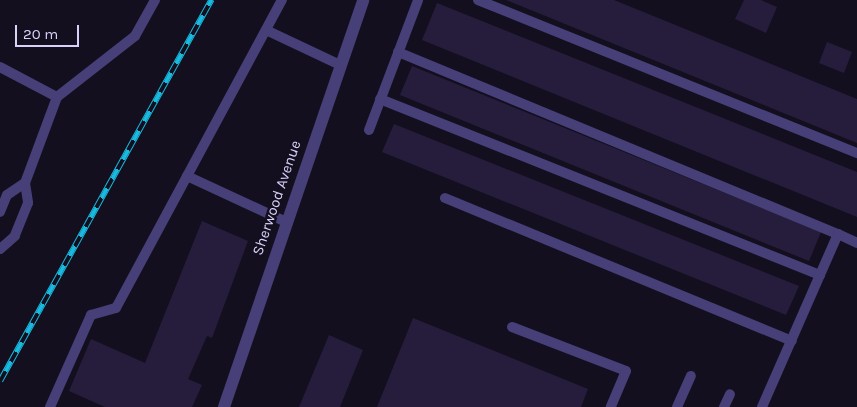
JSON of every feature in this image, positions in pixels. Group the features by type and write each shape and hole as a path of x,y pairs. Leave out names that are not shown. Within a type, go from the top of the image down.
{"street":[{"name":"Sherwood Avenue","path":"224,407 363,0"}],"lane":[{"path":"0,248 15,236 28,203 25,183 57,97 135,36 155,0"},
{"path":"50,407 91,315 116,308 282,0"},
{"path":"369,130 418,0"},
{"path":"478,0 857,154"},
{"path":"266,30 340,65"},
{"path":"398,52 857,243"},
{"path":"0,67 57,97"},
{"path":"380,99 820,275"},
{"path":"187,176 286,222"},
{"path":"0,212 7,195 25,183"},
{"path":"445,198 792,340"},
{"path":"762,407 838,234"},
{"path":"512,327 626,371 611,407"},
{"path":"677,407 691,376"},
{"path":"724,407 730,394"}],"building":[{"path":"506,0 614,0 857,99 857,143"},
{"path":"744,0 761,0 777,7 766,33 735,19"},
{"path":"437,3 857,172 857,217 422,40"},
{"path":"827,42 852,52 844,73 819,63"},
{"path":"412,66 821,232 809,261 400,95"},
{"path":"394,124 799,286 786,315 382,152"},
{"path":"202,221 248,241 212,338 207,336 188,379 202,385 192,407 105,407 69,391 91,339 145,363"},
{"path":"413,318 588,389 581,407 377,407"},
{"path":"329,335 363,350 340,407 299,407"}],"railway":[{"path":"0,381 211,0"}]}
